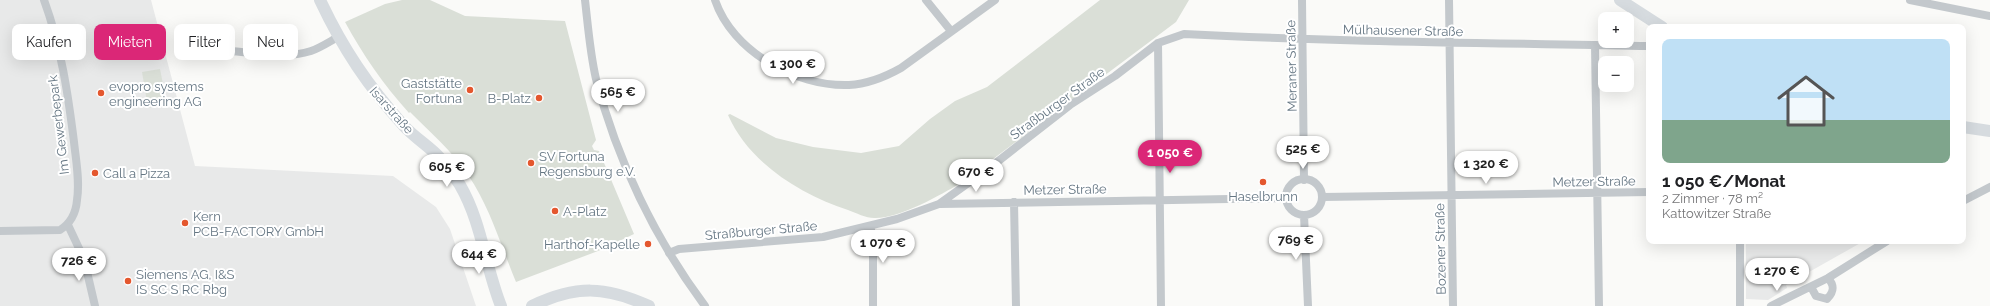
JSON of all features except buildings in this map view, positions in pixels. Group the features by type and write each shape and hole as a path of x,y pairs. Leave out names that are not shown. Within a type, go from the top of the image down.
{"street":[{"name":"Im Gewerbepark","path":"44,0 61,57 70,103 78,193 74,214 68,225"},
{"name":"Isarstraße","path":"320,0 338,37 358,71 379,98 405,127 440,158 459,185 472,208 480,230 501,306"},
{"path":"585,0 596,78 616,141 650,219 688,283 705,306"},
{"path":"715,0 726,24 736,37 776,66 811,80 849,85 885,77 906,64 995,0"},
{"path":"926,0 951,32"},
{"name":"Meraner Straße","path":"1302,0 1304,180"},
{"name":"Bozener Straße","path":"1449,0 1453,306"},
{"path":"1620,0 1657,24"},
{"path":"1910,0 1990,16"},
{"name":"Mülhausener Straße","path":"1158,42 1184,34 1303,40 1646,46"},
{"path":"235,51 290,54 300,53 319,48 338,37"},
{"path":"1158,42 1161,306"},
{"name":"Straßburger Straße","path":"670,253 679,249 823,237 914,214 939,204 992,166 1070,105 1114,76 1158,42"},
{"path":"1595,45 1599,306"},
{"path":"1966,127 1990,131"},
{"path":"1304,180 1315,183 1323,197 1319,207 1315,211 1304,215 1299,214 1290,208 1287,192 1294,183 1304,180"},
{"path":"1966,199 1990,187"},
{"name":"Metzer Straße","path":"1323,197 1646,192"},
{"name":"Metzer Straße","path":"939,204 1287,198"},
{"path":"1014,202 1016,306"},
{"path":"1304,215 1308,306"},
{"path":"0,231 50,232 60,230 68,225 84,259 95,306"},
{"path":"870,226 873,237 873,306"},
{"path":"1740,244 1740,306"},
{"path":"1771,306 1828,278 1882,244"},
{"path":"1811,287 1816,296 1828,303 1834,289 1832,282 1828,278"},
{"path":"532,306 551,297 569,292 600,290 630,297 649,306"}],"shaded area":[{"path":"0,0 151,0 157,24 94,24 94,60 166,60 166,57 195,166 393,176 436,207 450,229 476,306 0,306"},
{"name":"SV Fortuna Regensburg e.V.","path":"402,0 430,0 465,16 565,21 596,140 592,146 594,150 599,151 634,234 598,251 516,282 495,227 476,187 462,166 448,150 410,112 409,113 382,80 366,58 345,22 385,4"},
{"path":"1100,0 1189,0 1176,22 961,183 907,211 895,215 874,218 864,216 830,203 794,186 763,162 749,148 737,132 728,115 730,114 776,138 813,147 861,153 899,146 930,119 955,101 987,87"},
{"path":"160,69 167,104 148,108 142,72"},
{"path":"1746,244 1859,244 1786,285 1787,288 1768,300 1746,299"}],"place":[{"name":"Gaststätte Fortuna","path":"470,90"},
{"name":"evopro systems engineering AG","path":"101,93"},
{"name":"B-Platz","path":"539,98"},
{"name":"SV Fortuna Regensburg e.V.","path":"531,163"},
{"name":"Call a Pizza","path":"95,173"},
{"name":"Haselbrunn","path":"1263,182"},
{"name":"A-Platz","path":"555,211"},
{"name":"Kern PCB-FACTORY GmbH","path":"185,223"},
{"name":"Harthof-Kapelle","path":"648,244"},
{"name":"Siemens AG, I&S IS SC S RC Rbg","path":"128,281"}]}
